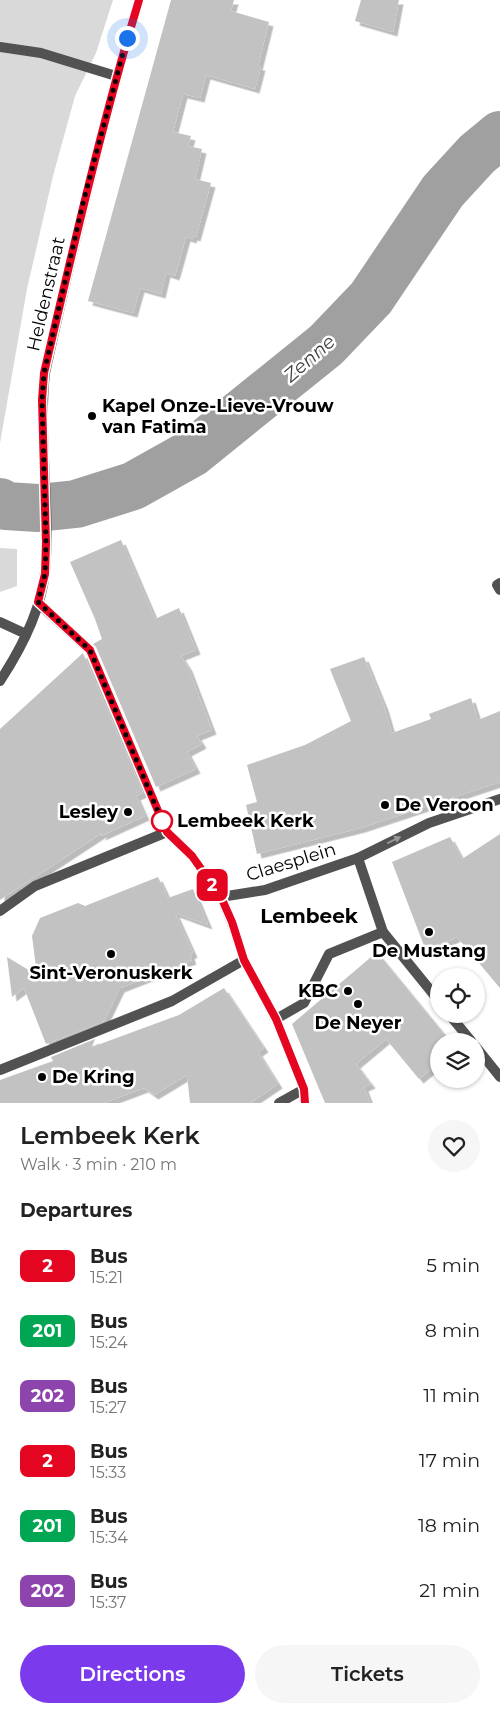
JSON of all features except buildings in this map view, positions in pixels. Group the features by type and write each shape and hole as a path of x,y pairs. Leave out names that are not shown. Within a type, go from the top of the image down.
{"street":[{"name":"Heldenstraat","path":"0,681 26,634 38,602 45,574 46,543 42,400 44,373 83,203 138,0"},
{"path":"0,47 41,53 116,76"},
{"path":"500,583 497,585 500,590"},
{"path":"38,602 90,650 167,832 192,856 221,897 232,922 244,960 276,1019 304,1089 305,1103"},
{"path":"0,622 26,634"},
{"path":"359,862 429,823 500,799"},
{"path":"0,911 36,886 167,832"},
{"name":"Claesplein","path":"221,897 265,890 359,862 382,932"},
{"path":"276,1019 304,1003 329,954 382,932 430,990"},
{"path":"0,1070 172,1001 244,960"},
{"path":"456,1023 464,1033"},
{"path":"485,1058 500,1077"},
{"path":"279,1103 304,1089"}],"shaded area":[{"path":"0,0 113,0 96,53 75,96 53,176 27,289 0,443"},
{"path":"0,548 17,549 17,586 0,592"}],"waterway":[{"name":"Zenne","path":"0,502 6,506 38,508 76,504 133,486 192,453 326,345 371,298 443,191 477,154 500,135"}],"bus line":[{"name":"2","path":"139,0 116,76 83,203 44,373 42,400 46,543 45,574 38,602 90,650 167,832 192,856 221,897 232,922 244,960 276,1019 304,1089 305,1103"}],"place":[{"name":"Kapel Onze-Lieve-Vrouw van Fatima","path":"92,416"},
{"name":"De Veroon","path":"385,805"},
{"name":"Lesley","path":"128,812"},
{"name":"Lembeek Kerk","path":"162,821"},
{"name":"De Mustang","path":"429,932"},
{"name":"Sint-Veronuskerk","path":"111,954"},
{"name":"KBC","path":"348,991"},
{"name":"De Neyer","path":"358,1004"},
{"name":"De Kring","path":"42,1077"}],"district":[{"name":"Lembeek","path":"309,916"}],"route":[{"path":"127,38 83,203 44,373 42,400 46,543 45,574 38,602 90,650 162,821"}]}
